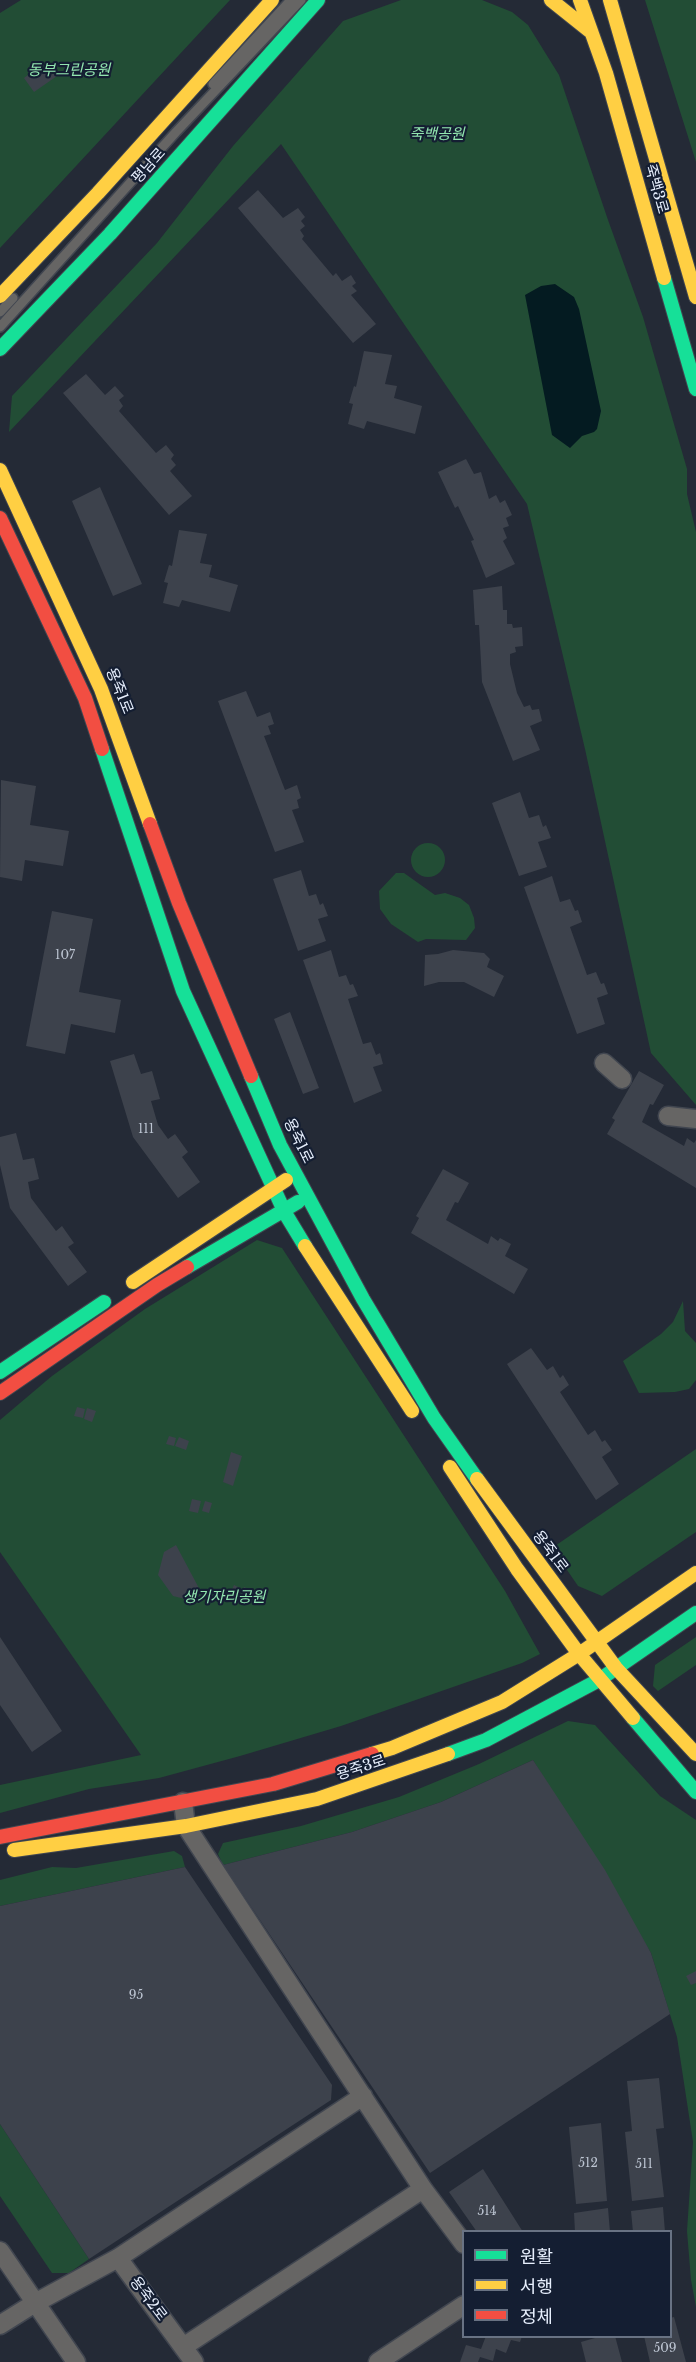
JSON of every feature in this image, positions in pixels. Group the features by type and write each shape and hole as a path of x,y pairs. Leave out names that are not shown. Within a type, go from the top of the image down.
{"street":[{"name":"평남로","path":"0,296 98,193 272,0"},
{"name":"평남로","path":"0,349 110,234 318,0"},
{"path":"291,31 334,0"},
{"path":"551,0 591,32"},
{"name":"죽백3로","path":"580,0 606,73 696,389"},
{"name":"죽백3로","path":"610,0 696,297"},
{"name":"용죽1로","path":"0,470 101,689 179,903 280,1145 363,1299 435,1418 528,1550 616,1668 696,1754"},
{"path":"0,518 85,698 183,991 284,1210 339,1300 422,1425"},
{"path":"604,1063 622,1078"},
{"path":"668,1116 696,1119"},
{"path":"0,1372 295,1173"},
{"path":"0,1393 157,1285 308,1196"},
{"path":"441,1454 518,1569 579,1654 696,1792"},
{"path":"0,1837 273,1784 392,1748 502,1702 579,1654 696,1573"},
{"name":"용죽3로","path":"0,1852 186,1826 317,1800 392,1775 486,1740 599,1680 696,1613"},
{"path":"183,1802 186,1826 423,2189 462,2241"},
{"path":"0,2325 35,2302 118,2258 363,2096"},
{"path":"183,2347 423,2189"},
{"path":"0,2251 76,2362"},
{"name":"용죽2로","path":"118,2258 194,2362"},
{"path":"378,2362 462,2307"}],"lane":[{"path":"0,312 291,0"},
{"path":"0,327 176,132 301,0"}],"green space":[{"name":"동부그린공원","path":"21,0 230,0 0,248 0,13"},
{"name":"죽백공원","path":"401,0 482,0 512,12 528,25 559,75 643,317 687,469 687,494 696,532 696,1105 651,1053 585,749 527,504 281,144 9,432 12,396 157,243 233,146 343,21"},
{"path":"645,0 696,0 696,162"},
{"path":"428,843 440,848 445,860 440,872 428,877 416,872 411,860 416,848"},
{"path":"396,873 404,873 435,895 445,893 460,898 469,905 475,928 466,940 426,939 418,942 391,924 380,909 379,891"},
{"name":"생기자리공원","path":"257,1240 282,1248 505,1591 540,1654 522,1663 341,1726 240,1756 159,1778 89,1789 0,1813 0,1785 141,1755 0,1552 0,1420 52,1376 145,1309"},
{"path":"683,1301 685,1331 696,1343 696,1380 689,1389 675,1392 639,1393 623,1361 661,1334 673,1322"},
{"path":"696,1449 696,1532 602,1596 578,1586 552,1548"},
{"path":"696,1637 696,1665 658,1691 653,1686 655,1665"},
{"path":"568,1721 595,1725 660,1796 696,1820 696,2307 687,2231 693,2142 677,2037 651,1953 533,1760 441,1802 352,1832 223,1865 218,1854 223,1843 301,1826 399,1797 479,1764"},
{"path":"174,1851 182,1856 185,1867 0,1906 0,1880 52,1867 76,1868"},
{"path":"0,2124 89,2259 69,2273 52,2273 0,2196"}],"water":[{"path":"555,284 574,297 579,309 601,411 597,429 582,436 570,448 552,435 525,295 541,286"}],"building":[{"path":"49,64 57,76 34,92 24,78 36,69 39,71"},
{"path":"258,190 283,218 298,208 305,217 301,221 305,226 300,230 304,236 302,239 333,276 336,273 342,281 351,275 356,283 352,286 357,291 351,295 376,324 353,343 238,208"},
{"path":"364,351 392,355 385,384 397,386 394,398 422,406 415,434 367,421 364,429 348,424 353,404 349,403 354,386 356,387"},
{"path":"86,374 105,395 115,386 124,396 119,400 123,406 119,411 156,453 166,445 174,455 171,459 176,465 170,471 192,496 169,515 63,393"},
{"path":"466,459 474,474 481,472 489,499 496,495 500,503 505,500 512,515 506,518 509,526 503,528 507,538 503,541 515,564 486,578 471,541 474,540 458,506 455,508 438,472"},
{"path":"100,487 142,584 113,596 72,501"},
{"path":"179,530 207,534 200,563 212,565 209,577 238,585 230,612 182,600 179,607 163,603 168,583 164,582 169,565 172,566"},
{"path":"502,586 503,610 507,610 507,624 512,624 513,628 522,627 523,646 515,647 516,652 510,654 517,693 524,707 530,705 532,710 539,709 542,721 530,726 540,750 513,761 482,682 479,625 475,625 473,590"},
{"path":"246,691 257,717 270,712 274,724 268,726 271,734 264,736 285,790 297,785 301,798 297,800 299,808 292,810 304,842 275,852 218,701"},
{"path":"1,780 36,786 30,825 69,831 63,866 25,860 22,881 0,877"},
{"path":"520,792 529,818 539,815 543,827 546,825 551,838 538,842 547,867 519,876 492,803"},
{"path":"301,870 309,896 316,894 320,905 323,903 328,916 318,919 326,941 298,951 273,879"},
{"path":"552,876 560,902 570,899 575,911 578,910 582,922 570,927 587,975 596,972 608,994 597,998 605,1024 577,1034 524,887"},
{"path":"52,911 93,919 79,992 121,1000 115,1033 71,1024 65,1054 26,1046"},
{"path":"331,950 339,977 346,975 358,996 348,999 363,1044 371,1042 376,1055 380,1053 383,1064 373,1067 382,1091 354,1103 303,960"},
{"path":"453,950 484,953 490,959 487,967 504,976 494,997 464,982 439,982 424,986 425,955"},
{"path":"290,1012 319,1088 303,1094 274,1019"},
{"path":"134,1054 141,1074 152,1071 160,1099 151,1101 158,1125 168,1139 175,1134 188,1152 182,1157 200,1182 178,1198 133,1137 110,1061"},
{"path":"639,1071 664,1085 653,1105 650,1104 642,1122 684,1146 687,1138 694,1143 696,1140 696,1188 607,1134 615,1120 612,1118"},
{"path":"16,1133 23,1160 34,1158 39,1179 28,1182 31,1198 56,1231 62,1226 74,1243 68,1247 87,1272 68,1286 10,1208 0,1165 0,1137"},
{"path":"443,1169 469,1183 458,1203 455,1202 446,1220 488,1244 491,1236 498,1241 500,1238 511,1244 505,1256 528,1269 514,1294 411,1233 419,1218 416,1216"},
{"path":"531,1348 547,1370 553,1366 560,1378 563,1375 569,1385 560,1392 588,1435 595,1430 602,1442 605,1440 612,1450 602,1457 619,1484 596,1500 507,1364"},
{"path":"77,1407 85,1409 83,1418 74,1416"},
{"path":"87,1408 96,1411 92,1422 84,1419"},
{"path":"169,1436 176,1438 174,1446 166,1444"},
{"path":"179,1437 189,1441 186,1450 175,1446"},
{"path":"231,1452 242,1456 233,1486 223,1482"},
{"path":"192,1499 201,1501 198,1513 189,1511"},
{"path":"205,1501 212,1503 209,1513 202,1511"},
{"path":"176,1545 201,1592 193,1601 173,1596 158,1575 164,1552"},
{"path":"234,1585 240,1588 236,1597 230,1594"},
{"path":"244,1587 253,1591 250,1600 240,1596"},
{"path":"0,1637 62,1731 32,1752 0,1705"},
{"path":"533,1760 605,1870 651,1953 670,2014 430,2173 223,1865 352,1832 441,1802"},
{"path":"185,1867 332,2085 331,2100 89,2259 0,2124 0,1906"},
{"path":"696,1971 696,1983 691,1985 686,1976"},
{"path":"659,2078 664,2128 656,2129 664,2197 632,2201 625,2132 632,2131 627,2081"},
{"path":"601,2123 607,2201 576,2204 569,2127"},
{"path":"483,2169 522,2230 476,2230 449,2192"},
{"path":"663,2207 665,2230 633,2230 631,2211"},
{"path":"608,2208 610,2230 575,2230 574,2213"},
{"path":"674,2317 686,2362 650,2362 644,2338 672,2338 672,2318"},
{"path":"485,2338 521,2338 520,2342 511,2340 506,2353 496,2349 493,2361 480,2357 478,2362 460,2362 466,2345 481,2349"},
{"path":"595,2338 616,2338 622,2362 586,2362 581,2342"}],"traffic: fast":[{"path":"0,349 110,234 318,0"},
{"path":"664,278 696,389"},
{"path":"102,749 183,991 285,1213 305,1246"},
{"path":"251,1076 280,1145 363,1299 434,1418 477,1479"},
{"path":"187,1267 298,1202"},
{"path":"0,1372 104,1302"},
{"path":"448,1754 486,1740 599,1680 696,1613"},
{"path":"633,1718 696,1792"}],"traffic: slow":[{"path":"0,296 98,193 272,0"},
{"path":"551,0 591,32"},
{"path":"580,0 606,73 664,278"},
{"path":"610,0 696,297"},
{"path":"0,470 101,689 150,824"},
{"path":"133,1282 286,1180"},
{"path":"305,1246 412,1411"},
{"path":"450,1467 517,1569 579,1654 633,1718"},
{"path":"477,1479 616,1668 696,1754"},
{"path":"372,1754 392,1748 502,1702 579,1654 696,1573"},
{"path":"14,1850 186,1826 317,1799 448,1754"}],"traffic: jam":[{"path":"0,518 85,698 102,749"},
{"path":"150,824 179,903 251,1076"},
{"path":"0,1393 157,1285 187,1267"},
{"path":"0,1837 273,1784 372,1754"}]}
